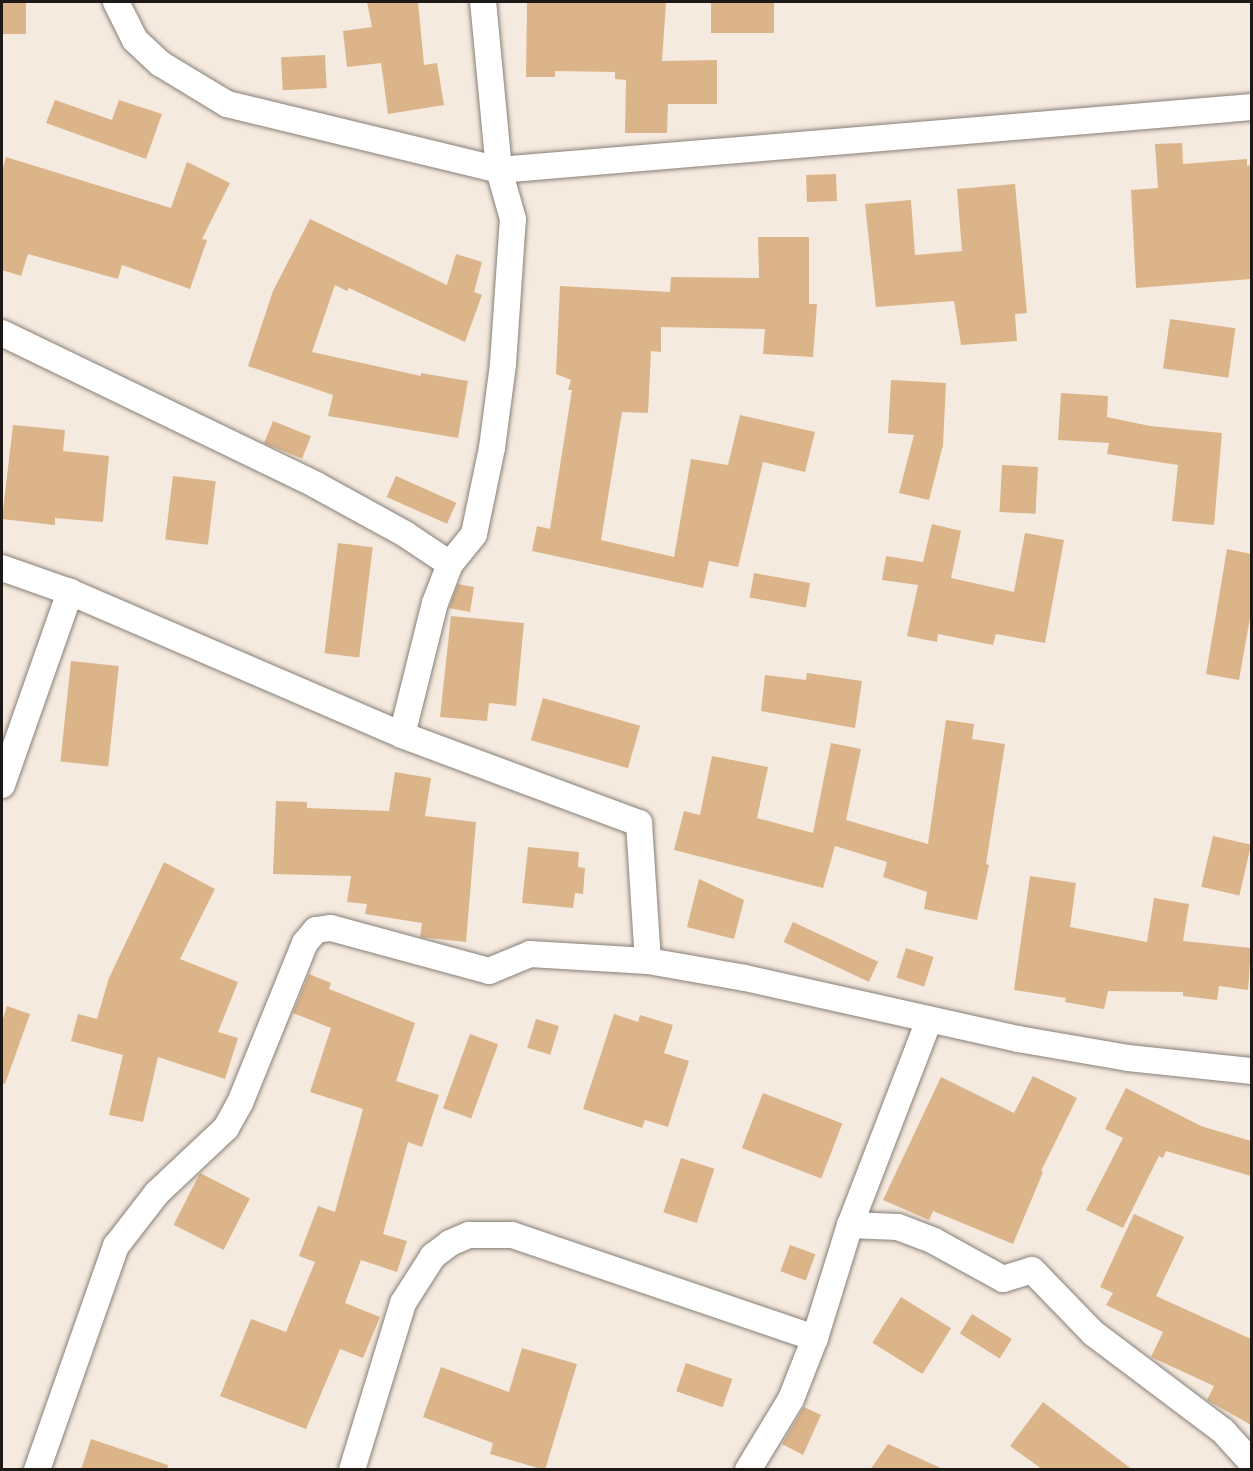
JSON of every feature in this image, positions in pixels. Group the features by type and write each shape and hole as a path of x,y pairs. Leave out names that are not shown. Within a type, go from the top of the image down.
{"street":[{"path":"116,2 135,40 161,64 227,104 499,170 1251,107"},
{"path":"402,735 427,631 450,564 474,534 494,438 513,219 499,170 483,2"},
{"path":"2,333 316,485 405,534 450,564"},
{"path":"2,568 70,592 402,735 639,823 648,960"},
{"path":"2,785 70,592"},
{"path":"37,1470 116,1246 157,1193 226,1128 240,1103 305,944 316,930 331,927 489,971 530,954 648,960 745,978 929,1020 1128,1058 1251,1071"},
{"path":"748,1470 791,1399 815,1338 850,1225 929,1020"},
{"path":"850,1225 898,1227 934,1241 1003,1279 1032,1270 1093,1332 1223,1431 1251,1463"},
{"path":"352,1470 403,1303 433,1256 450,1243 469,1234 512,1235 815,1338"}],"building":[{"path":"2,2 26,2 26,34 2,34"},
{"path":"367,2 418,2 424,65 437,63 444,105 388,114 381,63 347,67 343,31 372,27"},
{"path":"527,2 666,2 662,61 717,60 717,104 668,104 667,133 625,133 626,80 615,79 615,72 555,71 555,77 526,77"},
{"path":"711,2 774,2 774,33 711,33"},
{"path":"325,55 327,88 283,90 281,57"},
{"path":"55,100 112,120 119,100 162,114 146,159 46,123"},
{"path":"1182,143 1183,164 1247,159 1247,166 1251,165 1251,279 1136,288 1131,190 1158,188 1155,144"},
{"path":"6,157 171,208 187,162 230,183 202,239 207,240 190,289 122,265 118,279 28,254 21,276 2,270 2,172"},
{"path":"836,174 837,201 807,202 806,175"},
{"path":"1015,184 1027,313 1015,314 1017,341 961,345 954,301 876,307 865,204 911,200 915,255 962,251 957,189"},
{"path":"310,219 447,285 456,254 482,262 474,292 482,295 465,342 349,288 347,291 335,285 312,352 421,376 421,373 468,381 458,438 328,416 333,395 248,366 273,291"},
{"path":"758,237 809,237 809,304 817,304 813,357 763,354 765,329 661,327 661,352 651,351 648,413 622,412 601,540 674,557 691,459 728,465 740,415 815,432 805,472 763,462 738,567 709,561 703,588 532,551 537,526 550,529 572,390 568,390 571,380 556,374 560,286 670,292 671,277 759,278"},
{"path":"1170,319 1235,328 1228,378 1163,369"},
{"path":"891,380 946,383 943,445 929,500 899,493 914,435 888,433"},
{"path":"1061,393 1108,396 1107,417 1150,426 1222,433 1214,525 1172,521 1178,465 1107,454 1109,443 1058,440"},
{"path":"273,421 311,436 302,459 264,443"},
{"path":"13,425 65,430 63,451 109,456 103,522 55,518 55,525 2,519"},
{"path":"1002,465 1038,467 1035,514 1000,512"},
{"path":"173,476 216,481 208,545 165,540"},
{"path":"396,476 456,503 447,524 387,497"},
{"path":"932,524 961,531 951,578 1014,592 1025,533 1064,540 1045,643 996,634 993,645 938,634 937,642 907,636 918,585 882,580 886,556 923,562"},
{"path":"338,543 373,547 359,657 324,653"},
{"path":"1227,549 1251,554 1251,612 1239,680 1206,674"},
{"path":"754,573 810,583 806,608 750,598"},
{"path":"458,584 474,587 470,612 449,608"},
{"path":"451,616 524,623 516,706 489,703 487,721 440,717"},
{"path":"71,661 119,666 108,766 60,761"},
{"path":"807,673 862,681 855,728 761,711 765,675 806,680"},
{"path":"543,698 640,726 628,768 531,740"},
{"path":"946,720 974,724 972,739 1005,744 986,864 989,865 977,920 924,909 927,892 883,877 887,862 835,846 823,888 674,850 684,811 700,815 712,756 768,767 757,818 813,833 831,743 861,749 846,820 928,844"},
{"path":"395,772 431,778 425,816 476,822 466,942 420,937 422,923 365,914 367,904 347,902 351,876 273,874 276,801 307,802 307,808 389,811"},
{"path":"1213,836 1251,845 1239,895 1201,887"},
{"path":"528,847 579,852 578,867 585,868 583,894 575,893 573,908 522,903"},
{"path":"164,862 215,889 180,959 238,982 218,1032 238,1038 225,1079 158,1057 143,1122 109,1115 123,1055 71,1041 78,1014 97,1019 109,978"},
{"path":"1030,876 1076,883 1070,927 1147,942 1154,898 1189,904 1183,941 1251,948 1248,990 1219,986 1217,1000 1183,996 1183,992 1108,991 1104,1009 1065,1002 1066,998 1014,990"},
{"path":"699,879 744,900 734,939 687,927"},
{"path":"793,922 878,962 869,982 784,942"},
{"path":"906,948 934,957 924,986 896,977"},
{"path":"309,974 331,983 329,989 415,1023 396,1081 439,1095 422,1147 408,1142 383,1234 407,1241 397,1272 361,1260 345,1303 380,1317 363,1358 340,1349 306,1429 220,1396 251,1319 286,1332 315,1262 299,1256 318,1206 335,1212 363,1109 310,1092 331,1028 293,1013"},
{"path":"7,1006 30,1014 5,1084 2,1083 2,1022"},
{"path":"614,1014 638,1022 640,1015 673,1025 664,1053 689,1061 668,1127 645,1120 642,1128 583,1109"},
{"path":"536,1019 559,1026 550,1055 527,1048"},
{"path":"470,1034 498,1044 471,1118 443,1108"},
{"path":"1033,1076 1077,1098 1041,1171 1043,1172 1013,1244 933,1211 929,1220 883,1200 941,1077 1014,1113"},
{"path":"1126,1088 1201,1126 1251,1141 1251,1176 1166,1151 1163,1158 1159,1156 1123,1228 1086,1210 1123,1138 1105,1129"},
{"path":"763,1093 842,1123 821,1179 742,1148"},
{"path":"681,1158 714,1169 697,1223 663,1212"},
{"path":"200,1173 250,1198 224,1250 174,1225"},
{"path":"1134,1214 1184,1237 1156,1296 1251,1339 1251,1425 1207,1400 1214,1386 1151,1357 1163,1332 1106,1305 1113,1293 1100,1287"},
{"path":"790,1245 815,1254 806,1281 780,1271"},
{"path":"901,1297 951,1328 922,1374 872,1343"},
{"path":"972,1314 1012,1339 1000,1358 960,1334"},
{"path":"522,1348 577,1364 545,1470 490,1454 493,1443 423,1417 441,1367 509,1392"},
{"path":"686,1363 732,1379 723,1407 676,1391"},
{"path":"1043,1402 1133,1470 1043,1470 1010,1446"},
{"path":"804,1407 821,1415 803,1455 782,1444"},
{"path":"91,1439 168,1465 167,1470 81,1470"},
{"path":"888,1444 945,1470 870,1470"}]}
